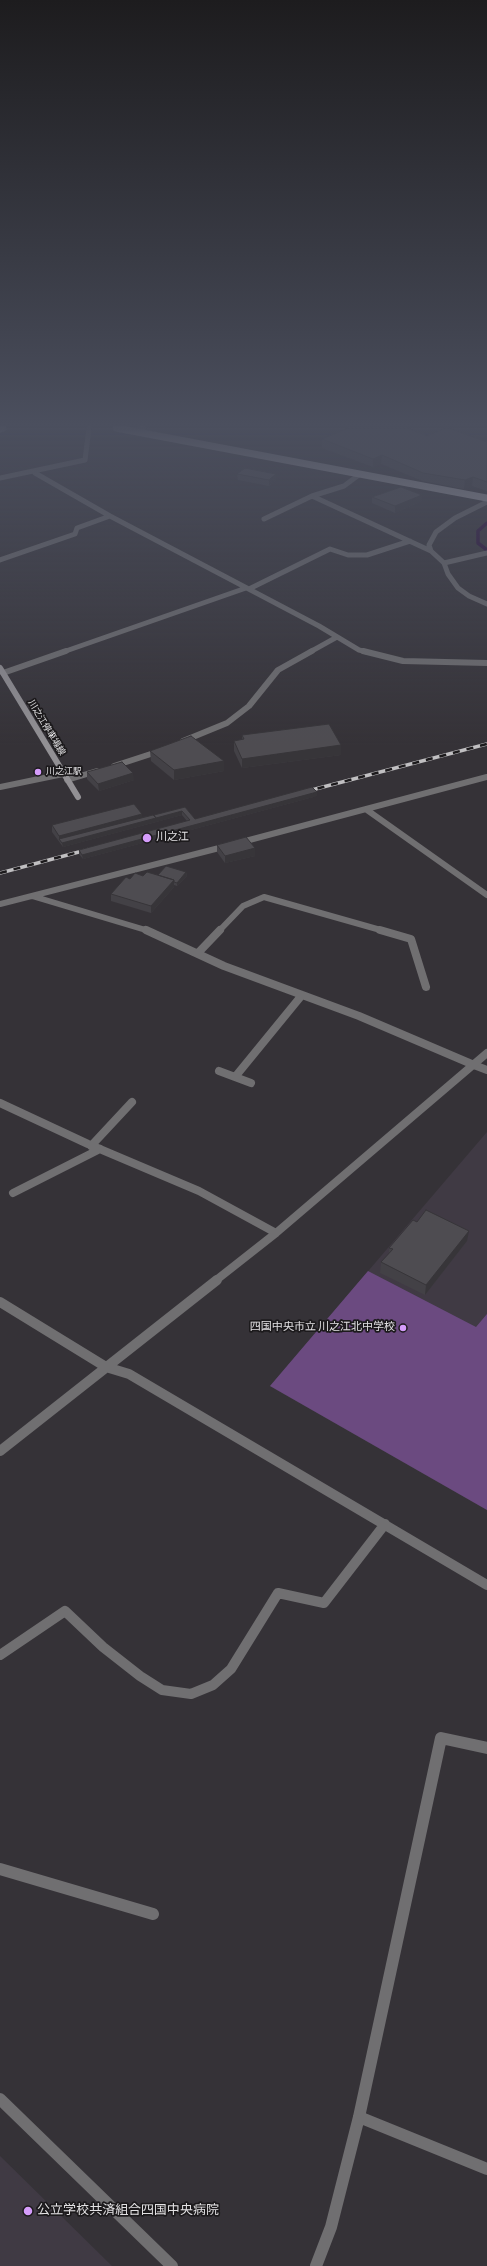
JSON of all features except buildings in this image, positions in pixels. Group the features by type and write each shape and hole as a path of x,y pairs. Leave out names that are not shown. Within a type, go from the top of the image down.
{"main road":[{"name":"川之江停車場線","path":"1,672 78,797"}],"street":[{"path":"0,560 75,534"},
{"path":"144,534 247,588 359,650 403,661 487,663"},
{"path":"396,534 431,551 444,563 448,574 458,588 469,596 487,604"},
{"path":"431,551 429,545 435,534"},
{"path":"1,672 247,588 330,549 348,555 367,555 410,540"},
{"path":"444,563 487,553"},
{"path":"177,744 227,723 249,706 278,670 337,637"},
{"path":"67,780 149,756 170,747"},
{"path":"0,787 63,774"},
{"path":"0,904 367,810 487,777"},
{"path":"367,810 487,895"},
{"path":"31,896 131,924 198,954 359,1016 487,1070"},
{"path":"198,954 243,906 264,897 410,939 426,987"},
{"path":"235,1077 302,995"},
{"path":"0,1451 276,1233 487,1054"},
{"path":"218,1071 251,1083"},
{"path":"91,1146 132,1102"},
{"path":"0,1103 91,1146 198,1191 276,1233"},
{"path":"13,1193 100,1149"},
{"path":"0,1302 106,1367 129,1374 487,1585"},
{"path":"0,1655 65,1611 103,1647 140,1676 162,1690 191,1694 214,1685 231,1669 278,1593 324,1603 385,1524"},
{"path":"316,2266 331,2227 359,2117 441,1738 487,1748"},
{"path":"0,1869 153,1914"},
{"path":"0,2099 172,2266"},
{"path":"359,2117 487,2169"}],"shaded area":[{"name":"四国中央市立 川之江北中学校","path":"487,1132 487,1510 270,1386"},
{"name":"四国中央市立 川之江北中学校","path":"368,1271 476,1327 487,1314 487,1510 270,1386"},
{"name":"公立学校共済組合四国中央病院","path":"0,2156 112,2266 0,2266"}],"waterway":[{"path":"478,534 478,543 487,550"}],"railway":[{"path":"304,792 487,744"},
{"path":"0,873 90,849"}],"place":[{"name":"川之江駅","path":"38,772"},
{"name":"川之江","path":"147,838"},
{"name":"四国中央市立 川之江北中学校","path":"403,1328"},
{"name":"公立学校共済組合四国中央病院","path":"28,2211"}]}
